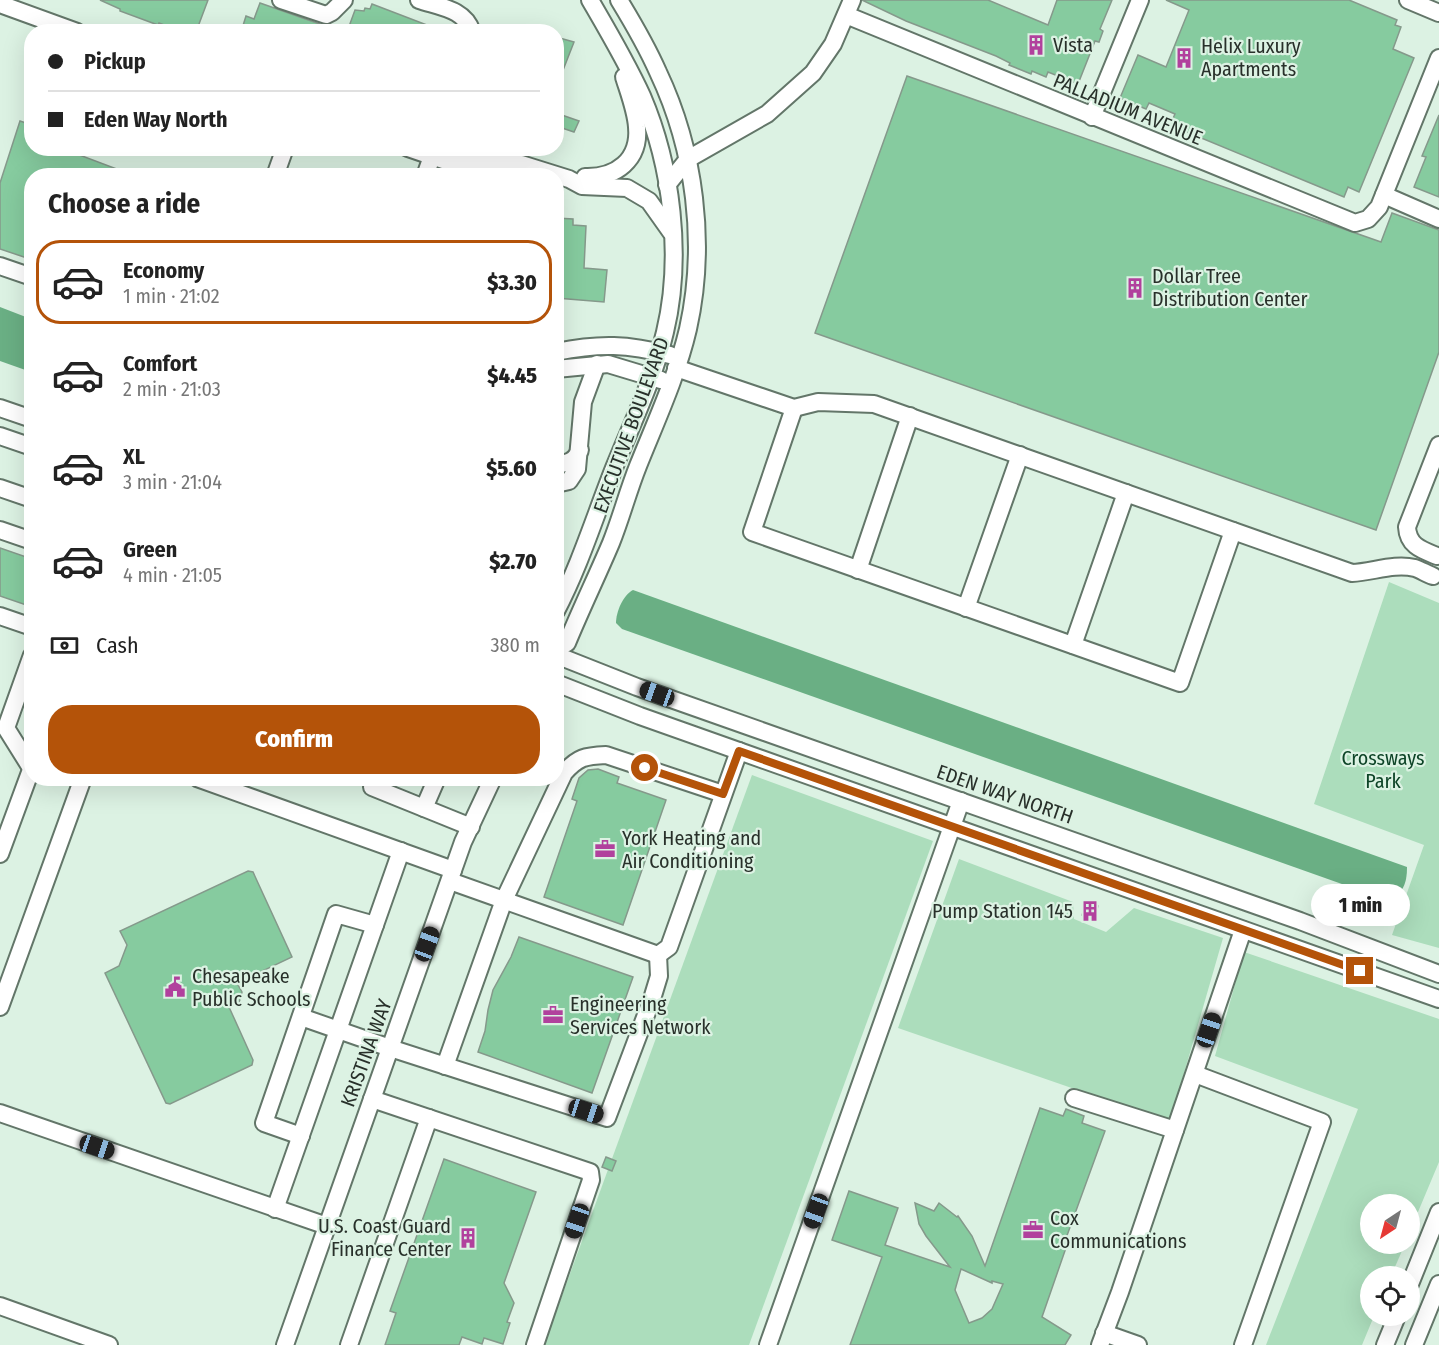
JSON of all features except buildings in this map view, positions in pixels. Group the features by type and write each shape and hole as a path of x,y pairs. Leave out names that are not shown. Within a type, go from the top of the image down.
{"street":[{"path":"281,0 326,15 333,12 344,0"},
{"path":"419,0 461,14 469,24"},
{"name":"EXECUTIVE BOULEVARD","path":"564,593 586,545 600,503 660,352 669,316 674,278 673,236 667,185 658,145 643,98 590,0"},
{"name":"EXECUTIVE BOULEVARD","path":"564,645 567,643 611,541 627,493 676,370 692,308 696,221 688,159 659,73 619,0"},
{"path":"1092,117 1140,0"},
{"path":"1408,0 1439,13"},
{"path":"0,4 55,24"},
{"path":"667,185 688,159 758,120 806,80 827,55 849,8"},
{"name":"PALLADIUM AVENUE","path":"849,8 1092,117 1351,222 1363,222 1373,215 1384,195 1439,58"},
{"path":"569,179 595,178 614,173 626,165 633,153 637,139 637,125 618,50"},
{"path":"441,156 456,163 492,161 521,164 534,168"},
{"path":"564,177 582,186 627,188 642,196 656,208 673,236"},
{"path":"1384,195 1439,219"},
{"path":"0,266 24,274"},
{"path":"564,350 606,345 634,346 660,352 676,370 794,408 818,402 874,404 1352,573 1369,572 1380,568 1415,568 1436,580"},
{"path":"564,483 572,479 579,458 583,402 597,364"},
{"path":"564,368 608,364 651,376 676,370"},
{"path":"0,408 24,416"},
{"path":"794,408 752,532 1180,683 1233,531"},
{"path":"858,570 910,416"},
{"path":"0,436 24,444"},
{"path":"1436,580 1433,567 1438,554 1412,544 1407,536 1407,527 1439,445"},
{"path":"966,608 1020,455"},
{"path":"564,463 579,458"},
{"path":"564,469 569,469 579,458"},
{"path":"564,476 571,474 579,458"},
{"path":"564,491 579,479 582,467 579,458"},
{"path":"0,488 24,496"},
{"path":"1073,645 1126,493"},
{"path":"0,530 24,538"},
{"path":"0,616 24,624"},
{"name":"EDEN WAY NORTH","path":"564,658 648,691 1300,921 1439,974"},
{"path":"24,677 6,728 24,757"},
{"path":"564,686 640,716 1439,999"},
{"path":"658,955 669,947 739,751"},
{"path":"564,773 574,761 587,756 606,755 723,794"},
{"path":"0,854 25,786"},
{"path":"0,1007 80,786"},
{"path":"219,786 401,851 504,900 658,955"},
{"path":"424,808 434,786"},
{"name":"KRISTINA WAY","path":"285,1345 452,875 489,786"},
{"path":"445,1066 504,900 558,786"},
{"path":"372,787 471,827"},
{"path":"768,1345 961,801"},
{"path":"275,1209 401,851"},
{"path":"301,1136 264,1123 336,914 375,925"},
{"path":"1300,921 1372,942 1439,967"},
{"path":"1138,1345 1102,1339 1243,930"},
{"path":"301,1017 607,1118 652,999 659,976 658,955"},
{"path":"1195,1074 1322,1122 1243,1345"},
{"path":"1074,1098 1175,1130"},
{"path":"372,1099 590,1172 591,1180 535,1345"},
{"path":"0,1113 327,1226"},
{"path":"349,1345 429,1118"},
{"path":"1417,1266 1439,1212"},
{"path":"1414,1345 1439,1284"},
{"path":"0,1306 109,1345"},
{"path":"1385,1345 1393,1326"}],"green space":[{"name":"Crossways Park","path":"1389,582 1439,603 1439,948 1392,935 1424,845 1314,804"},
{"path":"752,775 933,841 749,1345 544,1345"},
{"path":"959,859 1073,902 1074,919 1106,932 1134,908 1223,938 1170,1122 898,1028"},
{"path":"1244,952 1439,1019 1439,1162 1420,1207 1420,1194 1360,1194 1360,1254 1401,1254 1395,1266 1360,1266 1360,1326 1370,1326 1362,1345 1266,1345 1358,1109 1215,1056"}],"shaded area":[{"path":"0,307 24,316 24,370 0,361"},
{"path":"633,590 1407,867 1405,883 1397,895 1387,900 622,629 616,623 617,614 623,600"}],"place":[{"name":"Vista","path":"1036,45"},
{"name":"Helix Luxury Apartments","path":"1184,58"},
{"name":"Dollar Tree Distribution Center","path":"1135,288"},
{"name":"York Heating and Air Conditioning","path":"605,849"},
{"name":"Pump Station 145","path":"1090,911"},
{"name":"Chesapeake Public Schools","path":"175,987"},
{"name":"Engineering Services Network","path":"553,1015"},
{"name":"Cox Communications","path":"1033,1230"},
{"name":"U.S. Coast Guard Finance Center","path":"468,1238"}],"route":[{"path":"645,768 723,794 739,751 1360,971"}]}
